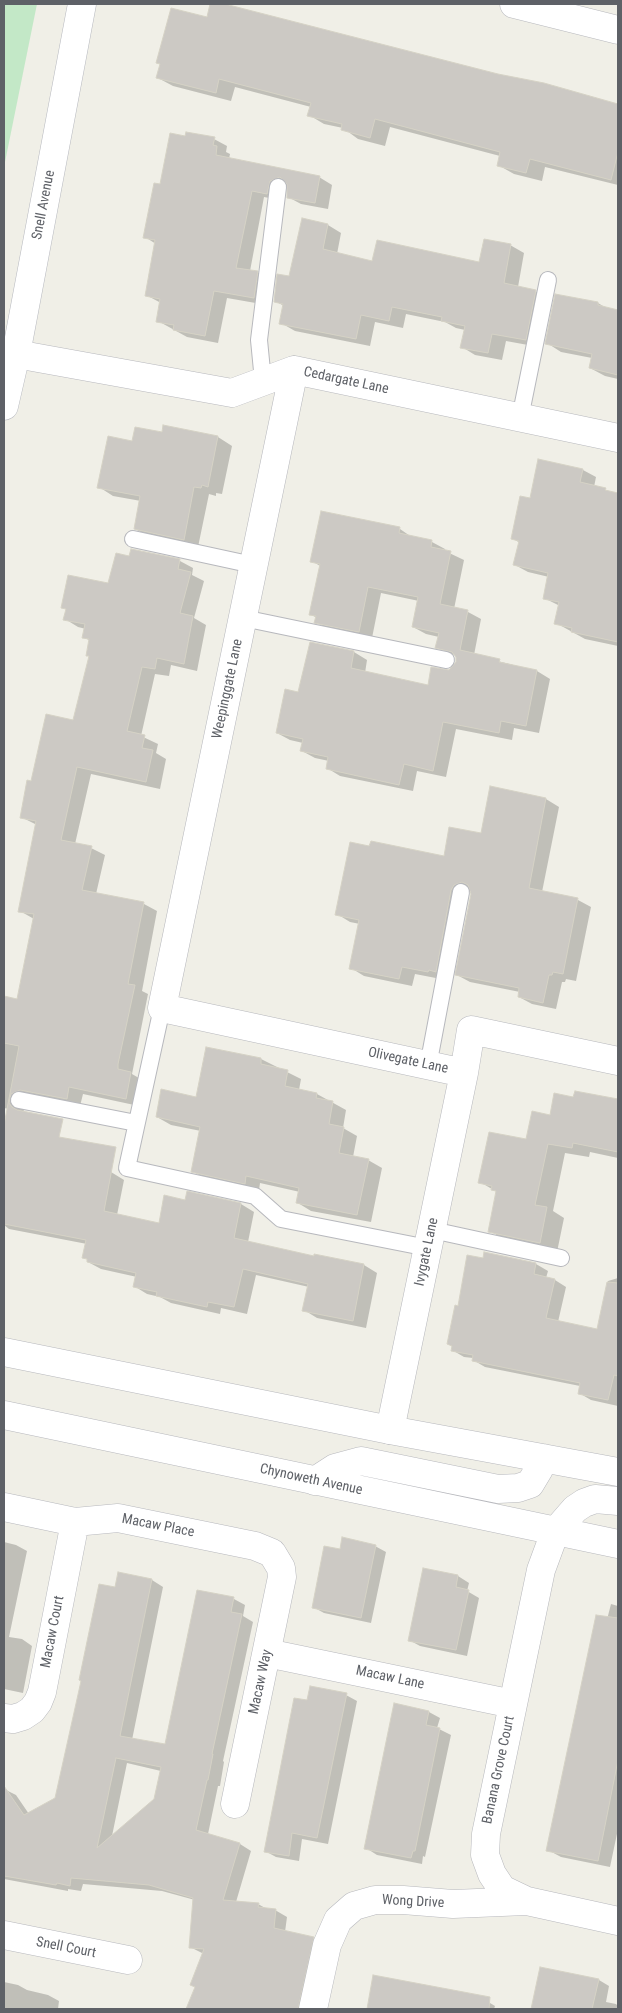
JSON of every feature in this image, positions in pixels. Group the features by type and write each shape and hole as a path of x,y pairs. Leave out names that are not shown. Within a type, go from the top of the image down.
{"street":[{"name":"Snell Avenue","path":"4,406 16,354 82,4"},
{"path":"514,4 618,30"},
{"name":"Cedargate Lane","path":"16,354 232,393 294,370 618,438"},
{"name":"Weepinggate Lane","path":"162,1008 294,370"},
{"name":"Olivegate Lane","path":"162,1008 464,1073 471,1030 618,1061"},
{"name":"Ivygate Lane","path":"390,1430 464,1073"},
{"path":"4,1352 390,1430 618,1472"},
{"name":"Chynoweth Avenue","path":"4,1415 618,1544"},
{"path":"316,1481 335,1468 361,1461 498,1489 518,1488 530,1484 540,1469 543,1458"},
{"name":"Banana Grove Court","path":"618,1501 595,1499 575,1509 555,1532 540,1570 486,1834 485,1855 492,1874 502,1889 527,1901 618,1921"},
{"name":"Macaw Place","path":"4,1507 76,1522 118,1518 255,1546 272,1553 277,1561"},
{"name":"Macaw Court","path":"4,1718 13,1719 27,1713 38,1702 42,1692 76,1522"},
{"name":"Macaw Way","path":"235,1804 282,1577 277,1561"},
{"name":"Macaw Lane","path":"267,1653 513,1704"},
{"name":"Wong Drive","path":"313,2009 327,1946 338,1920 354,1906 375,1900 453,1904 527,1901"},
{"name":"Snell Court","path":"4,1935 128,1960"}],"lane":[{"path":"263,382 259,340 278,188"},
{"path":"520,418 548,280"},
{"path":"133,539 253,565"},
{"path":"243,618 446,660"},
{"path":"428,1066 461,892"},
{"path":"162,1008 136,1122 128,1168 255,1196 281,1219 560,1258"},
{"path":"19,1100 136,1122"}],"green space":[{"path":"4,4 37,4 4,167"}],"building":[{"path":"210,4 225,4 498,74 544,83 618,104 618,152 611,180 530,159 526,173 497,166 500,152 375,119 370,138 341,130 342,124 307,116 311,103 219,79 216,93 156,78 160,64 156,63 171,8 207,17"},
{"path":"186,132 215,137 213,145 217,146 216,155 320,176 315,203 287,198 287,184 280,177 270,181 267,194 252,191 236,268 258,271 254,298 214,291 205,336 173,330 174,325 156,322 160,299 145,296 155,240 143,238 154,183 160,184 170,133 185,136"},
{"path":"302,218 328,224 323,249 372,261 377,240 479,262 484,239 511,244 504,283 536,290 526,340 492,334 488,353 460,348 465,326 441,321 442,317 392,307 389,321 361,315 356,339 279,324 283,304 274,302 277,274 289,276"},
{"path":"555,294 598,302 598,305 618,310 618,375 589,368 592,354 545,344"},
{"path":"163,425 218,436 208,487 202,485 201,488 194,487 184,540 134,529 140,496 97,488 108,436 132,441 135,427 162,432"},
{"path":"538,459 583,469 580,482 618,493 618,642 571,632 572,628 554,624 559,602 543,599 548,573 513,565 519,541 511,539 520,496 530,498"},
{"path":"321,511 400,527 399,533 432,540 431,547 451,551 440,604 468,610 460,650 500,659 499,662 537,670 526,726 501,721 499,733 443,722 433,771 404,764 399,785 326,769 328,757 300,751 303,739 276,733 285,689 298,692 310,642 354,651 351,668 428,685 431,667 449,670 456,662 456,657 452,652 435,648 439,633 412,627 418,597 368,587 359,632 314,623 316,616 309,615 320,564 310,562"},
{"path":"131,549 180,559 178,569 191,572 180,613 193,616 184,664 157,658 155,669 142,667 127,731 145,735 142,748 153,750 146,782 77,767 61,840 92,846 82,890 144,902 128,984 135,985 118,1064 118,1069 131,1072 126,1099 69,1087 67,1099 20,1090 11,1094 9,1103 17,1110 63,1119 59,1137 116,1147 104,1211 159,1223 164,1195 185,1200 187,1191 241,1203 234,1238 314,1256 314,1254 364,1264 353,1321 302,1311 308,1284 243,1269 234,1307 208,1302 207,1307 156,1296 157,1292 133,1287 136,1273 87,1262 87,1259 82,1258 86,1240 4,1224 4,1125 19,1046 4,1043 4,996 17,999 34,914 18,912 36,821 20,818 27,780 31,781 46,714 73,720 89,656 86,656 89,639 82,638 85,624 63,620 66,609 61,608 68,575 108,583 116,553 129,556"},
{"path":"490,786 546,798 529,888 578,898 563,974 553,972 552,975 549,975 543,1003 518,997 519,988 455,975 471,894 468,885 462,882 454,885 451,890 436,972 402,967 399,979 349,969 359,920 335,915 350,842 369,846 371,841 444,856 449,827 481,833"},
{"path":"206,1047 261,1058 261,1064 288,1070 285,1086 317,1093 316,1098 333,1101 329,1124 344,1127 339,1153 369,1159 357,1215 296,1203 299,1188 246,1176 245,1184 191,1172 200,1127 156,1117 161,1089 196,1097"},
{"path":"575,1091 618,1099 618,1152 573,1143 572,1148 548,1144 535,1205 547,1207 540,1243 488,1232 496,1191 491,1190 492,1186 478,1183 489,1132 526,1139 532,1111 550,1115 554,1093 573,1097"},
{"path":"484,1252 536,1263 534,1274 555,1279 546,1318 597,1329 607,1282 618,1283 618,1376 614,1375 608,1400 578,1394 580,1383 472,1361 473,1355 451,1351 452,1346 447,1344 455,1305 458,1306 467,1255 483,1258"},
{"path":"342,1537 376,1545 361,1618 312,1608 324,1546 340,1549"},
{"path":"423,1568 458,1575 456,1587 469,1590 456,1650 408,1641"},
{"path":"118,1572 152,1579 120,1736 165,1744 197,1590 234,1597 231,1612 242,1614 196,1830 240,1843 223,1900 259,1903 258,1907 276,1909 274,1928 314,1937 298,2009 186,2009 195,1987 190,1985 204,1949 189,1948 193,1898 149,1885 71,1878 70,1886 4,1876 4,1786 24,1815 55,1798 81,1681 79,1680 99,1584 115,1587","holes":["116,1758 161,1767 154,1799 97,1848"]},
{"path":"596,1615 618,1618 618,1760 598,1861 546,1851"},
{"path":"310,1686 347,1693 317,1838 292,1833 289,1856 264,1852 294,1698 307,1700"},
{"path":"394,1703 429,1711 426,1725 440,1728 415,1851 413,1851 411,1858 364,1849"},
{"path":"540,1967 599,1979 592,2009 531,2009"},
{"path":"373,1975 490,1997 489,2009 367,2009"}]}
